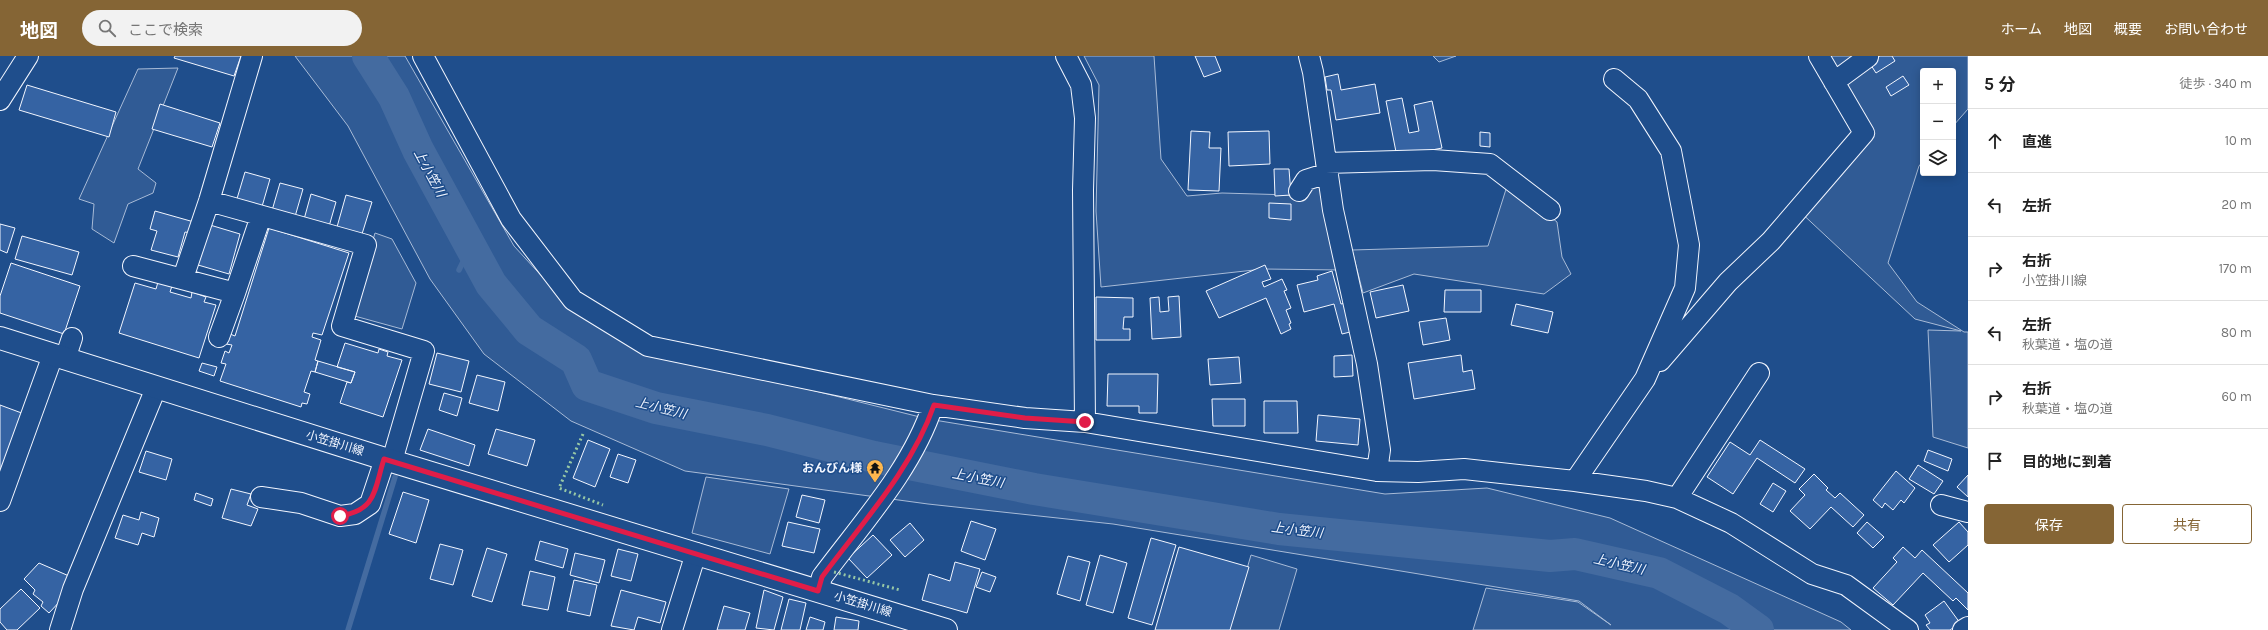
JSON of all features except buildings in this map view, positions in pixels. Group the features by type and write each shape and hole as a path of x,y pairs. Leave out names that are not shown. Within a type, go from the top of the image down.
{"main road":[{"name":"小笠掛川線","path":"0,338 388,460 946,630"}],"street":[{"path":"0,100 28,56"},
{"path":"183,278 209,202 252,56"},
{"path":"423,56 511,219 573,300 648,346 934,405 1025,418 1085,422 1377,471 1418,472 1464,469 1646,490 1678,498 1731,523 1812,574 1846,585 1908,630"},
{"path":"1066,56 1081,85 1085,118 1083,190 1085,422"},
{"path":"1309,56 1313,72 1333,210 1367,364 1380,450 1377,471"},
{"path":"1575,481 1645,379 1728,282 1771,241 1864,133 1820,56"},
{"path":"1834,82 1868,57"},
{"path":"1614,79 1638,99 1671,151 1689,245 1685,288 1645,379"},
{"path":"1299,191 1306,180 1327,168 1432,160 1490,164 1550,210"},
{"path":"209,202 366,245 342,326 424,351 388,460 370,504 355,514 340,516 301,503 262,497"},
{"path":"219,337 261,216"},
{"path":"134,266 235,293"},
{"path":"0,501 59,357 72,338"},
{"path":"1678,498 1759,373"},
{"path":"60,630 73,589 156,388"},
{"path":"818,591 822,577 894,481 926,427 934,405"},
{"path":"1941,504 1968,512"},
{"path":"672,630 696,553"},
{"path":"1963,630 1968,627"}],"shaded area":[{"path":"295,56 405,56 514,246 570,307 771,380 928,419 1385,494 1487,488 1610,518 1841,622 1851,630 1473,630 1486,588 1578,602 1611,625 1579,601 1413,573 1113,524 928,504 685,471 571,421 484,354 430,279 348,126"},
{"path":"1084,56 1154,56 1161,159 1187,196 1222,193 1291,195 1323,170 1340,270 1263,269 1101,287 1096,211 1099,85"},
{"path":"1433,56 1456,56 1439,62"},
{"path":"1813,56 1968,56 1968,109 1956,123 1956,68 1920,68 1920,165 1888,263 1917,302 1964,332 1968,332 1968,448 1933,437 1928,330 1961,331 1915,319 1797,209 1855,135"},
{"path":"178,68 138,169 156,183 153,193 128,204 114,243 92,229 94,204 79,199 138,69"},
{"path":"1508,183 1557,222 1562,257 1571,274 1544,294 1414,274 1363,293 1352,250 1488,246"},
{"path":"375,233 392,239 416,283 402,329 351,315"},
{"path":"706,477 789,489 770,554 692,533"},
{"path":"1251,555 1297,569 1279,630 1229,630"}],"waterway":[{"name":"上小笠川","path":"368,56 394,97 418,150 491,284 529,330 576,360 587,385 656,408 767,430 874,457 1034,489 1279,529 1550,556 1575,554 1659,573 1729,609 1758,630"},
{"path":"459,270 471,245"},
{"path":"348,630 395,477"}],"hedge":[{"path":"583,434 559,488 603,505"},
{"path":"834,572 900,590"}],"place":[{"name":"おんびん様","path":"875,483"}],"route":[{"path":"340,516 355,514 370,504 384,459 818,591 822,577 894,481 926,427 934,405 1025,418 1085,422"}]}
